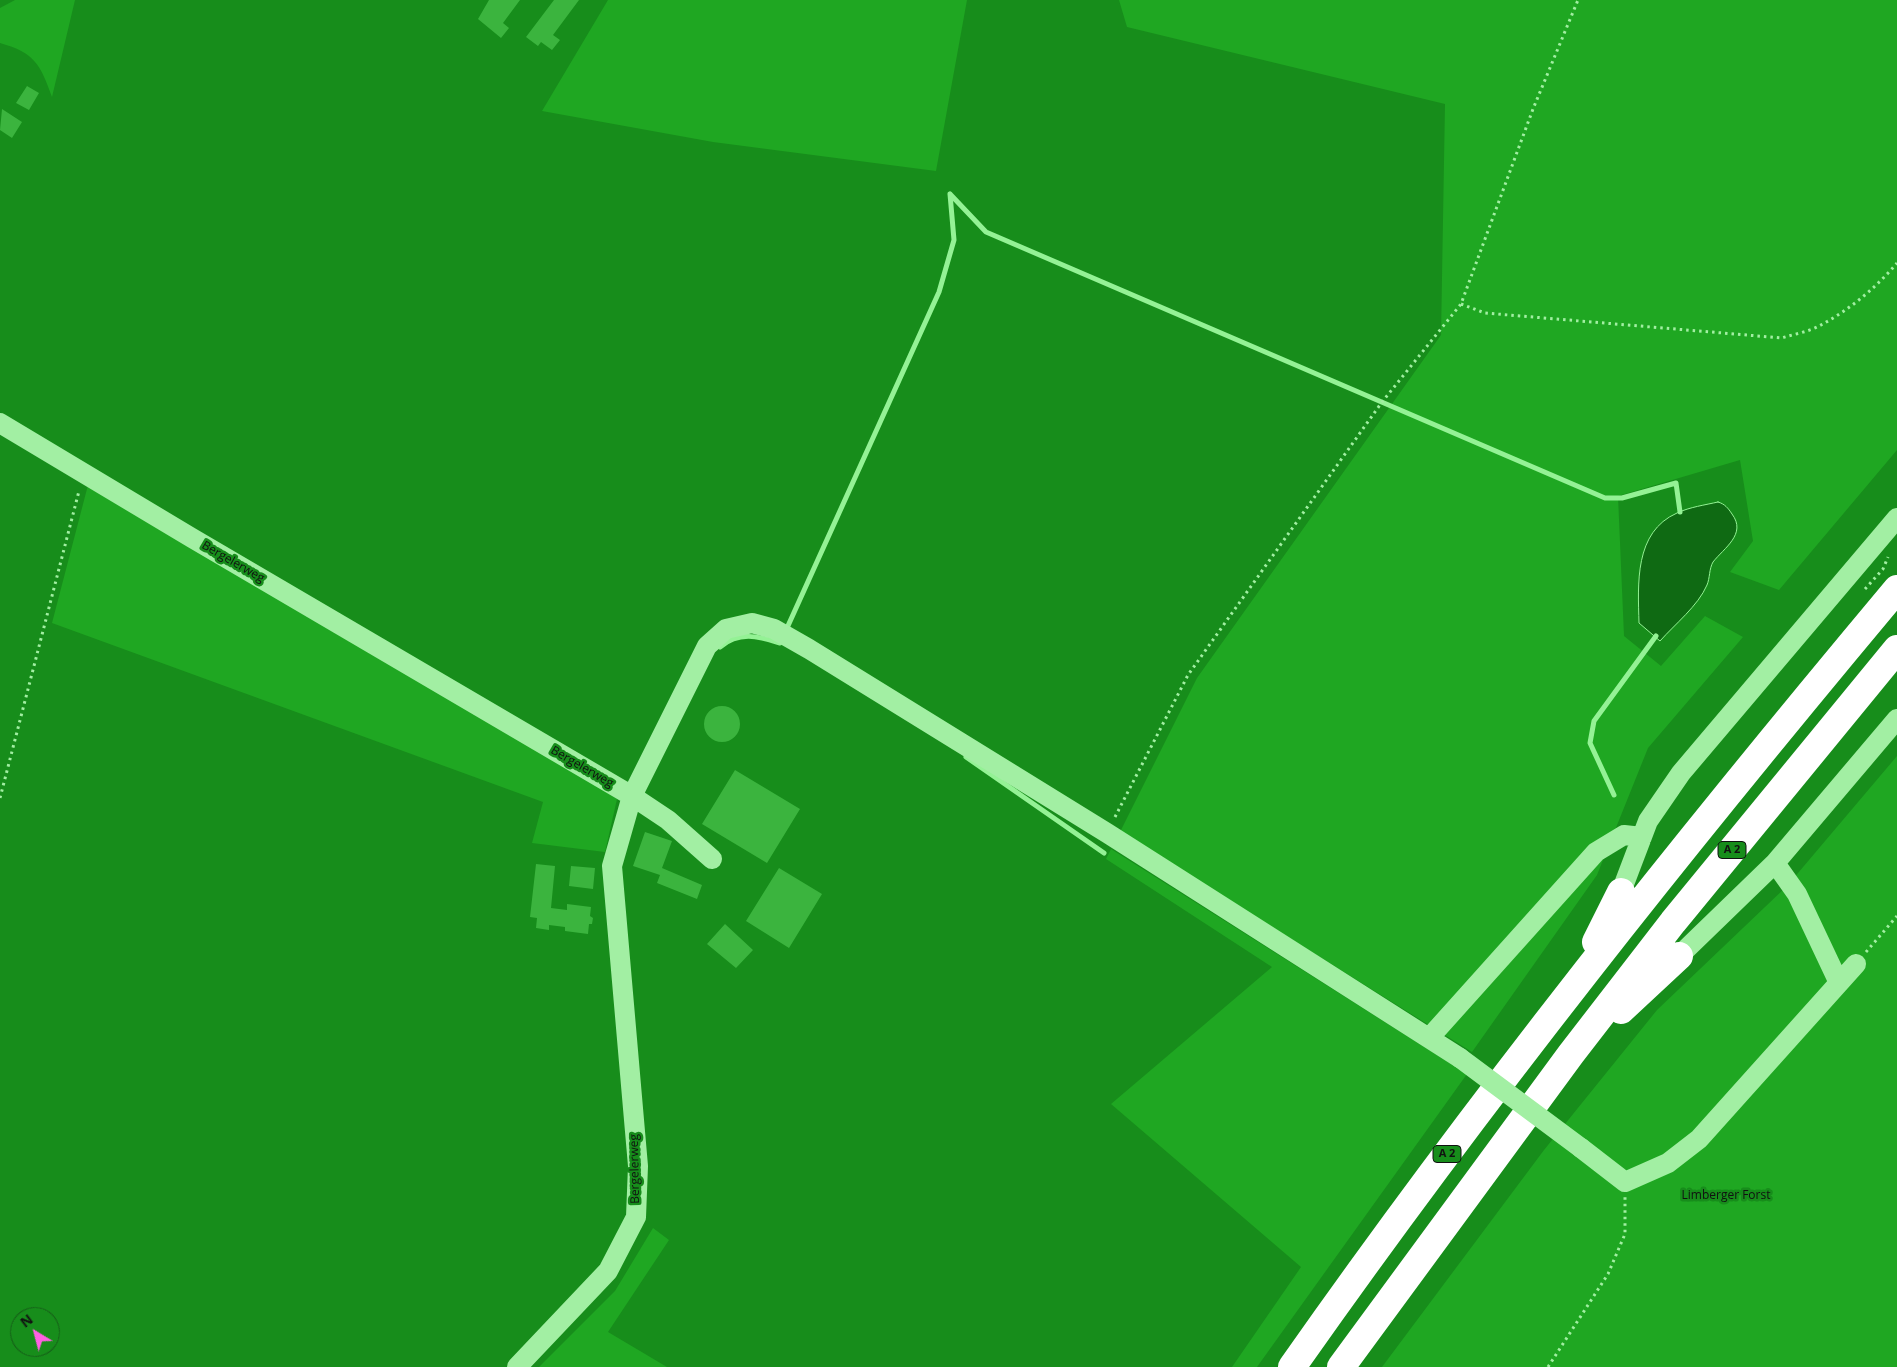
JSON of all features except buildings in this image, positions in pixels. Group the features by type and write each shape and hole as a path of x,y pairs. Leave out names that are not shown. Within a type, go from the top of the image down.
{"highway":[{"name":"A 2","path":"1292,1367 1446,1154 1573,990 1766,746 1897,589"},
{"name":"A 2","path":"1341,1367 1570,1054 1673,922 1897,649"},
{"path":"1573,990 1621,892"},
{"path":"1570,1054 1632,1001 1679,956"}],"street":[{"name":"Bergelerweg","path":"0,423 632,796 612,866 638,1166 636,1217 608,1271 517,1367"},
{"path":"1621,892 1648,821 1681,773 1897,518"},
{"path":"712,859 668,820 632,796 707,646 726,629 752,624 774,629 809,649 1430,1037 1625,1182 1668,1163 1699,1139 1856,964"},
{"path":"1679,956 1776,863 1897,719"},
{"path":"1430,1037 1596,852 1624,835 1642,837"},
{"path":"1776,863 1797,894 1839,983"}],"path":[{"path":"1106,833 1188,675 1382,402 1461,304 1533,110 1578,0"},
{"path":"1461,304 1485,312 1782,338 1818,327 1852,305 1885,277 1897,262"},
{"path":"0,798 83,473"},
{"path":"1866,589 1883,569 1893,551"},
{"path":"1856,964 1897,916"},
{"path":"1548,1367 1608,1274 1625,1234 1625,1182"}],"green space":[{"path":"15,0 75,0 52,97 44,76 35,61 21,51 0,43 0,8"},
{"path":"608,0 967,0 936,171 713,142 542,111"},
{"path":"1119,0 1897,0 1897,450 1779,590 1730,572 1753,541 1740,460 1618,496 1624,636 1661,666 1705,616 1743,637 1648,748 1597,875 1472,1052 1120,832 1197,678 1441,335 1445,104 1127,27"},
{"path":"88,485 561,761 617,799 605,852 532,843 543,802 52,623"},
{"name":"Limberger Forst","path":"1897,756 1897,1367 1382,1367 1544,1150 1657,1010 1787,886"},
{"path":"1111,849 1467,1074 1257,1367 1232,1367 1301,1267 1111,1104 1272,967 1106,859"},
{"path":"653,1228 669,1240 608,1332 667,1367 539,1367 615,1291"}],"shaded area":[{"path":"1718,502 1728,508 1736,521 1737,528 1735,534 1728,546 1713,562 1703,593 1660,641 1639,623 1639,576 1646,546 1653,533 1663,522 1677,513"}],"waterway":[{"path":"950,194 986,232 1605,498 1622,498 1676,483 1680,512"},
{"path":"787,628 939,292 954,240 950,194"},
{"path":"720,647 734,639 749,636 780,643"},
{"path":"1614,795 1590,743 1594,721 1656,636"},
{"path":"966,757 1104,853"}]}
